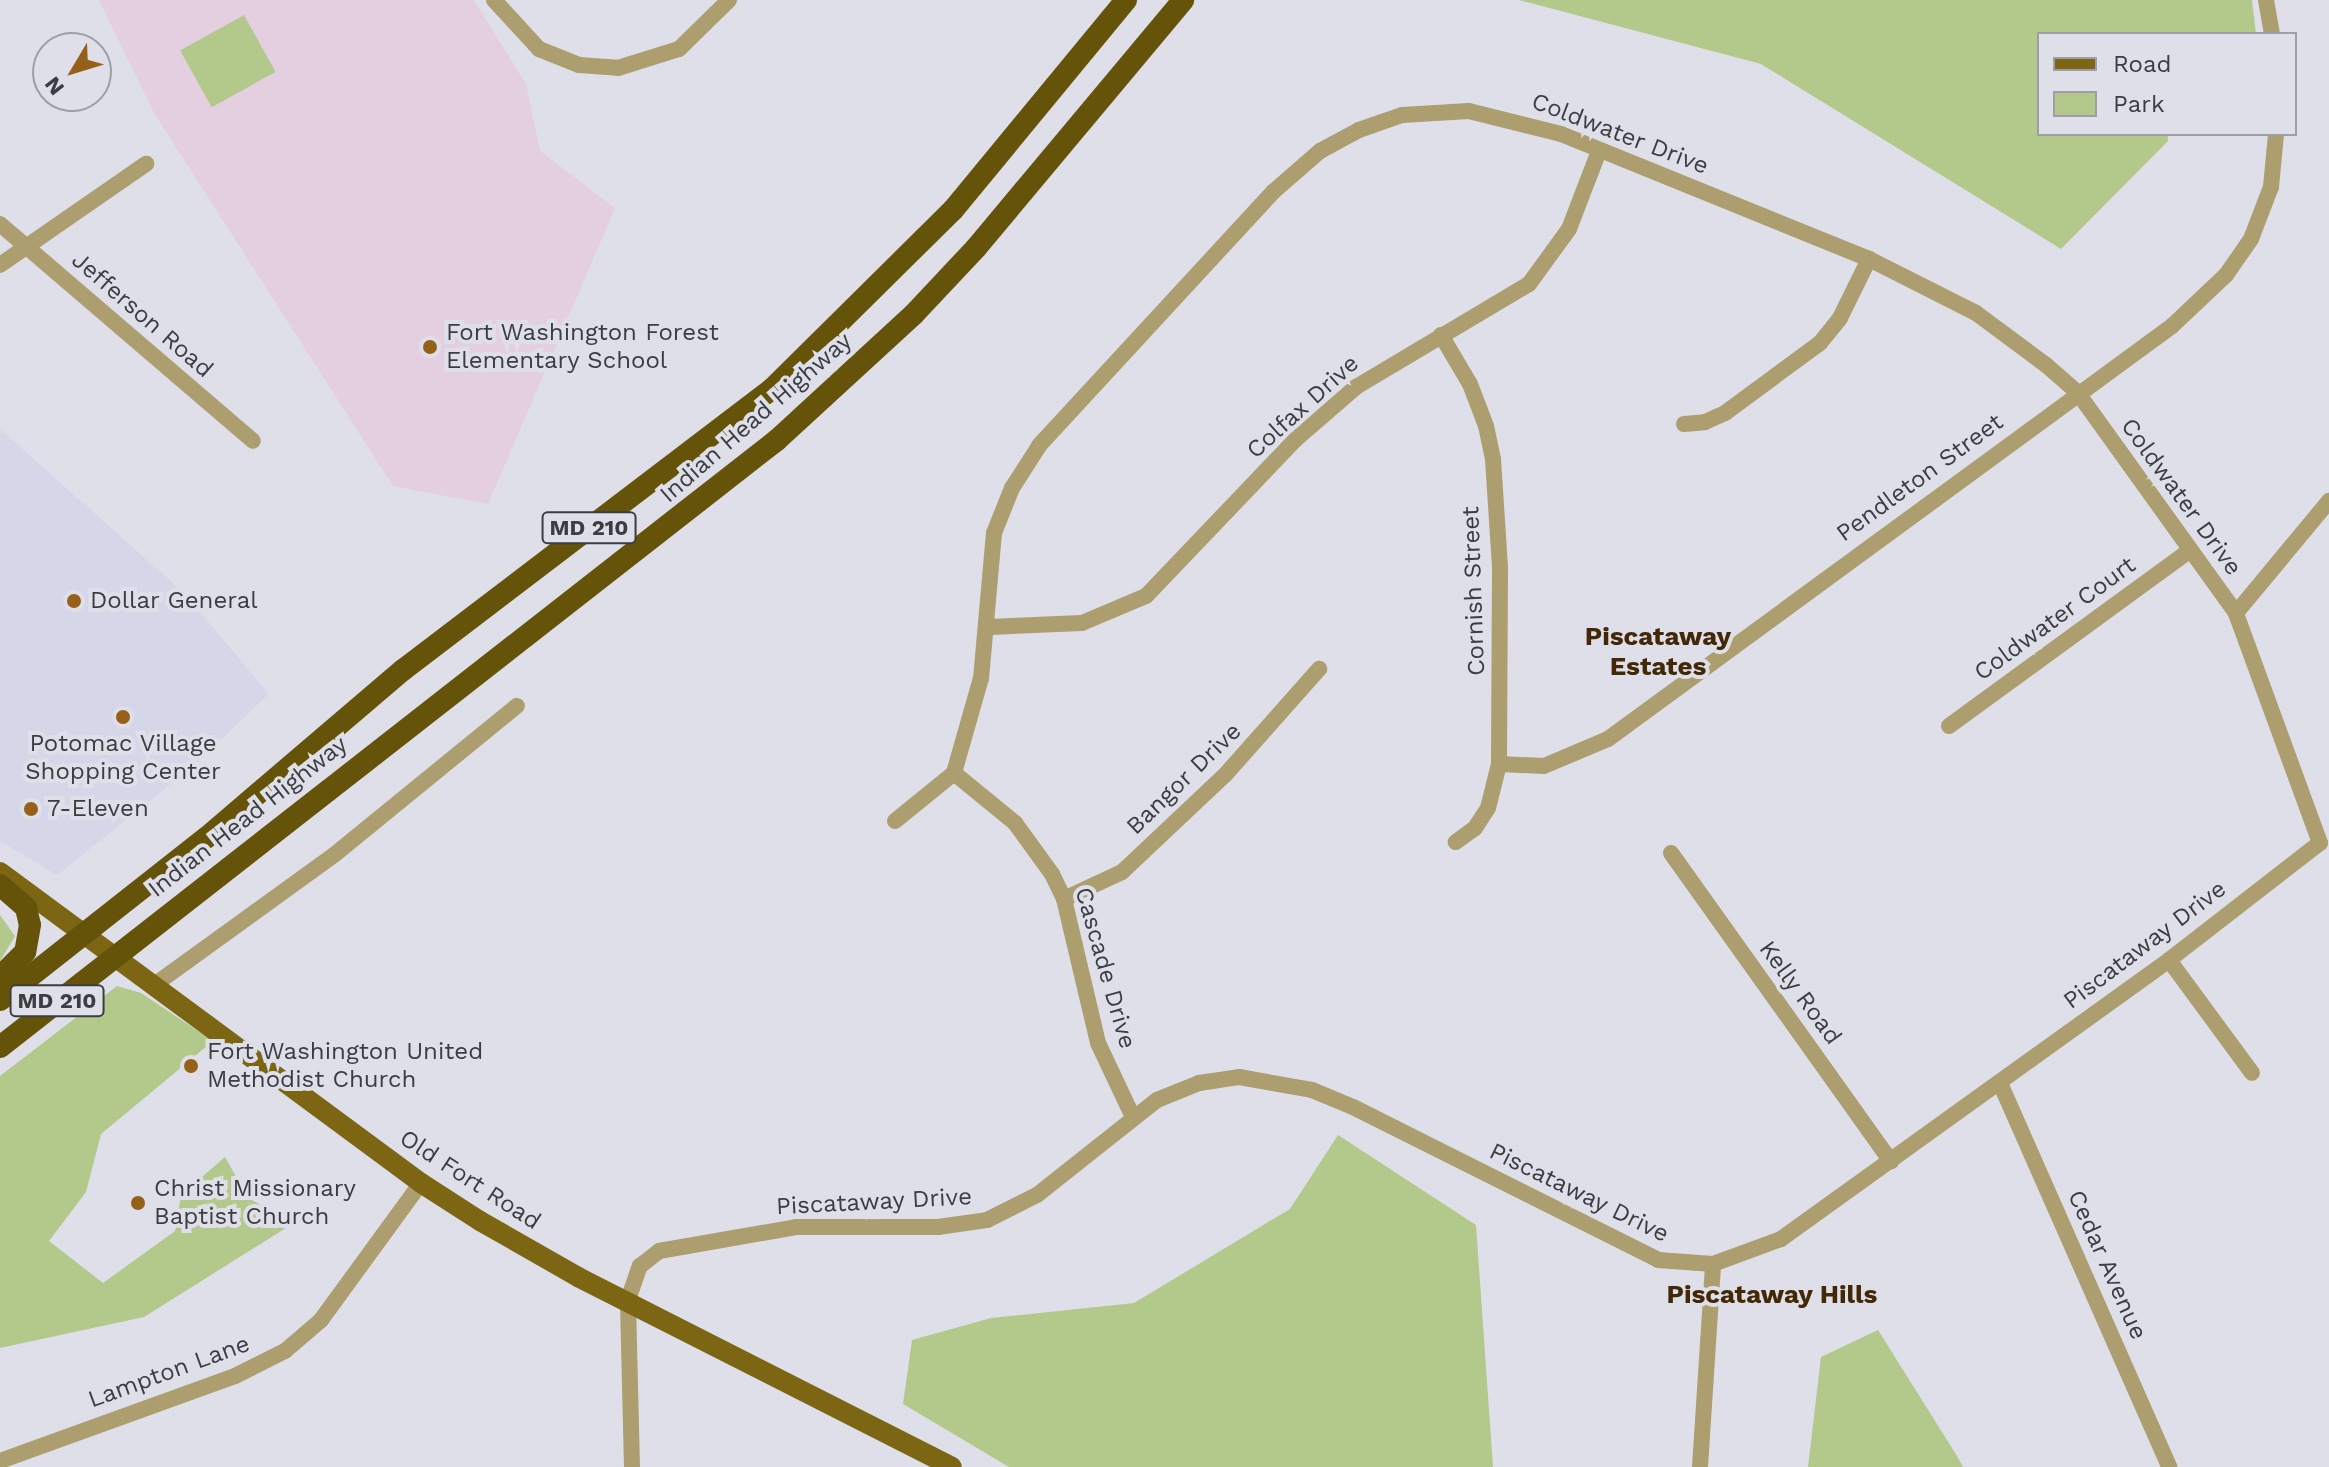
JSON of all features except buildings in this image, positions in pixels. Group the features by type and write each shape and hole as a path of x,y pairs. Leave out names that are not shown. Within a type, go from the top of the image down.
{"highway":[{"name":"Indian Head Highway","path":"0,1000 86,934 403,670 783,379 953,210 1126,0"},
{"name":"Indian Head Highway","path":"0,1047 113,954 777,440 957,268 1183,0"},
{"path":"0,885 26,908 30,925 25,952 0,977"}],"main road":[{"name":"Old Fort Road","path":"0,872 157,983 421,1183 530,1251 952,1467"}],"street":[{"path":"494,0 539,49 579,65 618,68 679,49 729,0"},
{"path":"2266,0 2272,32"},
{"name":"Coldwater Drive","path":"954,773 990,627 988,564 994,533 1012,488 1039,446 1273,192 1313,157 1381,122 1442,111 1528,122 1869,259 1976,313 2077,392 2236,613"},
{"name":"Pendleton Street","path":"1499,764 1544,766 1608,739 2077,392 2172,326 2234,266 2263,215 2276,136"},
{"name":"Colfax Drive","path":"990,627 1082,623 1146,596 1328,411 1382,369 1501,305 1542,270 1569,229 1599,151"},
{"path":"0,265 146,164"},
{"name":"Jefferson Road","path":"0,224 253,441"},
{"path":"1684,424 1705,422 1725,413 1820,343 1840,318 1869,259"},
{"name":"Cornish Street","path":"1441,335 1470,384 1493,459 1500,568 1499,764 1481,820 1456,842"},
{"path":"2236,613 2329,501"},
{"name":"Coldwater Court","path":"1949,726 2189,551"},
{"name":"Piscataway Drive","path":"628,1300 640,1266 659,1251 681,1244 796,1227 938,1227 987,1220 1037,1195 1132,1115 1199,1083 1239,1077 1281,1082 1353,1107 1643,1253 1670,1263 1713,1264 1781,1239 2324,847 2236,613"},
{"name":"Bangor Drive","path":"1064,899 1122,872 1225,775 1319,669"},
{"path":"157,983 334,855 517,706"},
{"path":"895,821 954,773"},
{"name":"Cascade Drive","path":"954,773 1015,823 1064,899 1098,1043 1132,1115"},
{"name":"Kelly Road","path":"1671,853 1891,1161"},
{"path":"2169,960 2252,1073"},
{"name":"Cedar Avenue","path":"2000,1083 2169,1467"},
{"name":"Lampton Lane","path":"0,1461 235,1376 285,1351 321,1320 421,1183"},
{"path":"1700,1467 1713,1264"},
{"path":"628,1300 632,1467"}],"shaded area":[{"name":"Fort Washington Forest Elementary School","path":"99,0 474,0 526,84 540,151 615,208 488,504 393,486 154,113"},
{"name":"Potomac Village Shopping Center","path":"0,429 184,593 269,694 190,769 57,875 0,841"}],"green space":[{"path":"1519,0 2252,0 2256,32 2037,32 2037,136 2168,136 2168,141 2061,249 1761,64"},
{"path":"244,15 276,72 212,107 180,50"},
{"path":"0,915 15,936 0,961"},
{"path":"117,986 141,993 213,1041 101,1134 86,1192 49,1241 103,1283 175,1231 181,1195 225,1157 248,1198 294,1223 144,1317 0,1348 0,1076"},
{"path":"1338,1135 1476,1225 1493,1467 1009,1467 903,1404 912,1340 991,1318 1134,1303 1290,1209"},
{"path":"1878,1330 1963,1467 1808,1467 1821,1357"}],"place":[{"name":"Fort Washington Forest Elementary School","path":"430,347"},
{"name":"Dollar General","path":"74,601"},
{"name":"Potomac Village Shopping Center","path":"123,717"},
{"name":"7-Eleven","path":"31,809"},
{"name":"Fort Washington United Methodist Church","path":"191,1066"},
{"name":"Christ Missionary Baptist Church","path":"138,1203"}],"district":[{"name":"Piscataway Estates","path":"1658,652"},
{"name":"Piscataway Hills","path":"1772,1295"}]}
